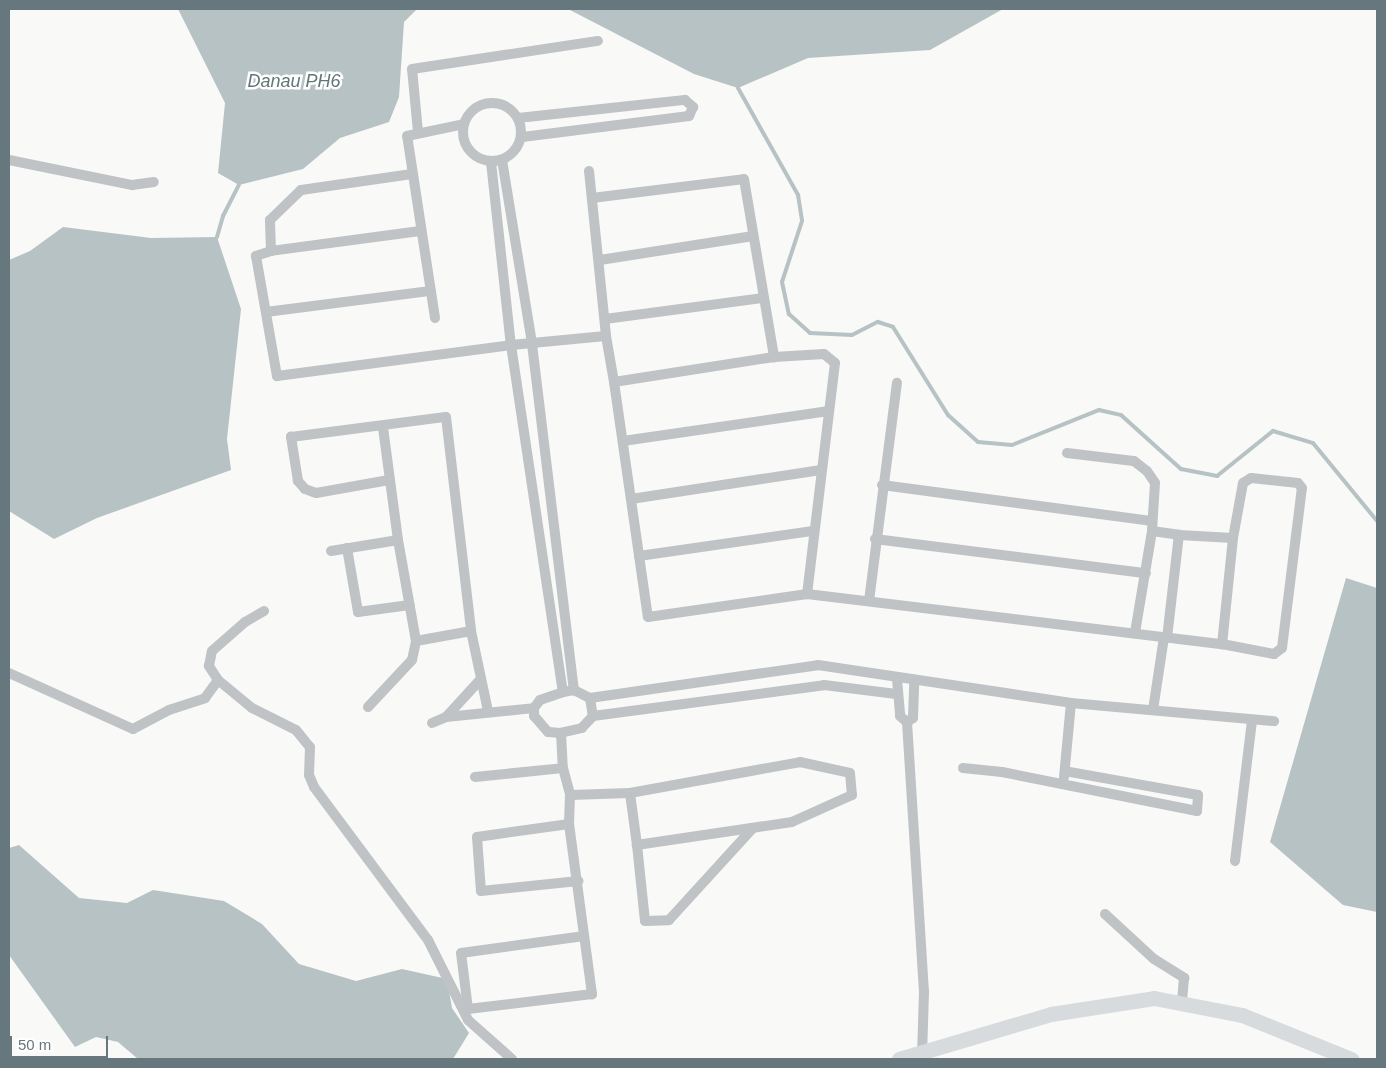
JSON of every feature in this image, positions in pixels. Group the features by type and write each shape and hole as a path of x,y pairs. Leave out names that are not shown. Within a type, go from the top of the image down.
{"street":[{"path":"418,132 412,69 598,41"},
{"path":"518,118 686,100 693,107 689,116 522,137"},
{"path":"488,103 506,106 518,118 522,137 515,152 502,160 491,162 474,156 464,142 464,124 473,110 488,103"},
{"path":"435,318 432,291 420,231 407,136 418,132 464,124"},
{"path":"9,160 132,185 154,182"},
{"path":"502,160 532,344 574,690"},
{"path":"491,162 511,345 563,692"},
{"path":"589,171 600,260 606,336 648,617 807,594 1222,644 1274,654 1282,648 1301,485 1246,479 1233,538 1222,644"},
{"path":"271,251 270,220 301,190 412,174"},
{"path":"592,198 740,178 747,184 762,298 774,357"},
{"path":"420,231 271,251 256,256 276,376 511,345 606,336"},
{"path":"600,260 753,236"},
{"path":"266,312 432,291"},
{"path":"605,319 762,298"},
{"path":"614,382 774,357 824,354 831,357 835,363 813,531 807,594"},
{"path":"869,601 875,539 897,383"},
{"path":"623,441 829,411"},
{"path":"389,480 316,493 305,489 298,480 291,437 383,427 446,417 471,630 488,711"},
{"path":"368,706 412,660 416,641 398,540 383,427"},
{"path":"1067,453 1134,461 1141,466 1155,483 1146,574 1135,633"},
{"path":"631,499 821,470"},
{"path":"882,485 1152,526 1179,535 1233,538"},
{"path":"639,556 813,531"},
{"path":"1152,710 1165,638 1179,535"},
{"path":"875,539 1146,574"},
{"path":"331,551 398,540"},
{"path":"347,548 358,612 410,605"},
{"path":"264,611 245,622 212,651 209,666 218,680 252,708 296,730 304,738 310,747 309,775 314,787 428,940 468,1020 512,1059"},
{"path":"416,641 471,630"},
{"path":"896,694 824,685 593,716 582,728 561,733 548,732 540,726 534,716 534,708 540,700 574,690 590,698 818,665 914,681 1071,703 1274,721"},
{"path":"9,673 133,729 169,710 205,698 218,680"},
{"path":"897,678 896,694 900,716 907,722 924,992 912,1057 1051,1014 1154,998 1242,1015 1351,1059"},
{"path":"446,717 480,680"},
{"path":"907,722 913,718 914,681"},
{"path":"590,698 593,716"},
{"path":"1064,784 1071,703"},
{"path":"432,723 446,717 488,711 534,708"},
{"path":"1235,861 1252,720"},
{"path":"561,733 564,768 570,795 569,824 592,994 468,1009 461,953 584,936"},
{"path":"570,795 630,793 800,762 850,773 852,795 792,822 638,845"},
{"path":"475,778 564,768"},
{"path":"964,768 1064,784 1197,812 1198,795 1065,771"},
{"path":"630,793 638,845 645,921 669,920 752,829"},
{"path":"569,824 477,838 481,891 578,881"},
{"path":"1105,914 1154,958 1184,978 1182,1002"}],"water":[{"name":"Danau PH6","path":"178,9 417,9 404,22 399,97 389,122 340,138 303,169 239,185 218,173 225,103"},
{"path":"568,9 1003,9 930,50 808,58 738,88 694,74"},
{"path":"63,227 151,238 217,237 241,309 227,439 231,470 97,518 54,539 9,511 9,260 30,251"},
{"path":"1346,578 1377,588 1377,912 1343,905 1270,842"},
{"path":"19,845 79,898 127,903 153,890 224,901 262,924 299,964 356,981 402,969 447,979 452,1008 469,1033 453,1059 138,1059 118,1042 96,1037 75,1047 9,955 9,848"}],"waterway":[{"path":"738,88 798,195 802,221 782,282 789,314 810,333 852,335 878,322 893,327 948,415 978,442 1012,445 1099,410 1121,415 1181,469 1217,476 1273,431 1313,443 1377,521"},
{"path":"217,237 223,216 239,185"}]}
